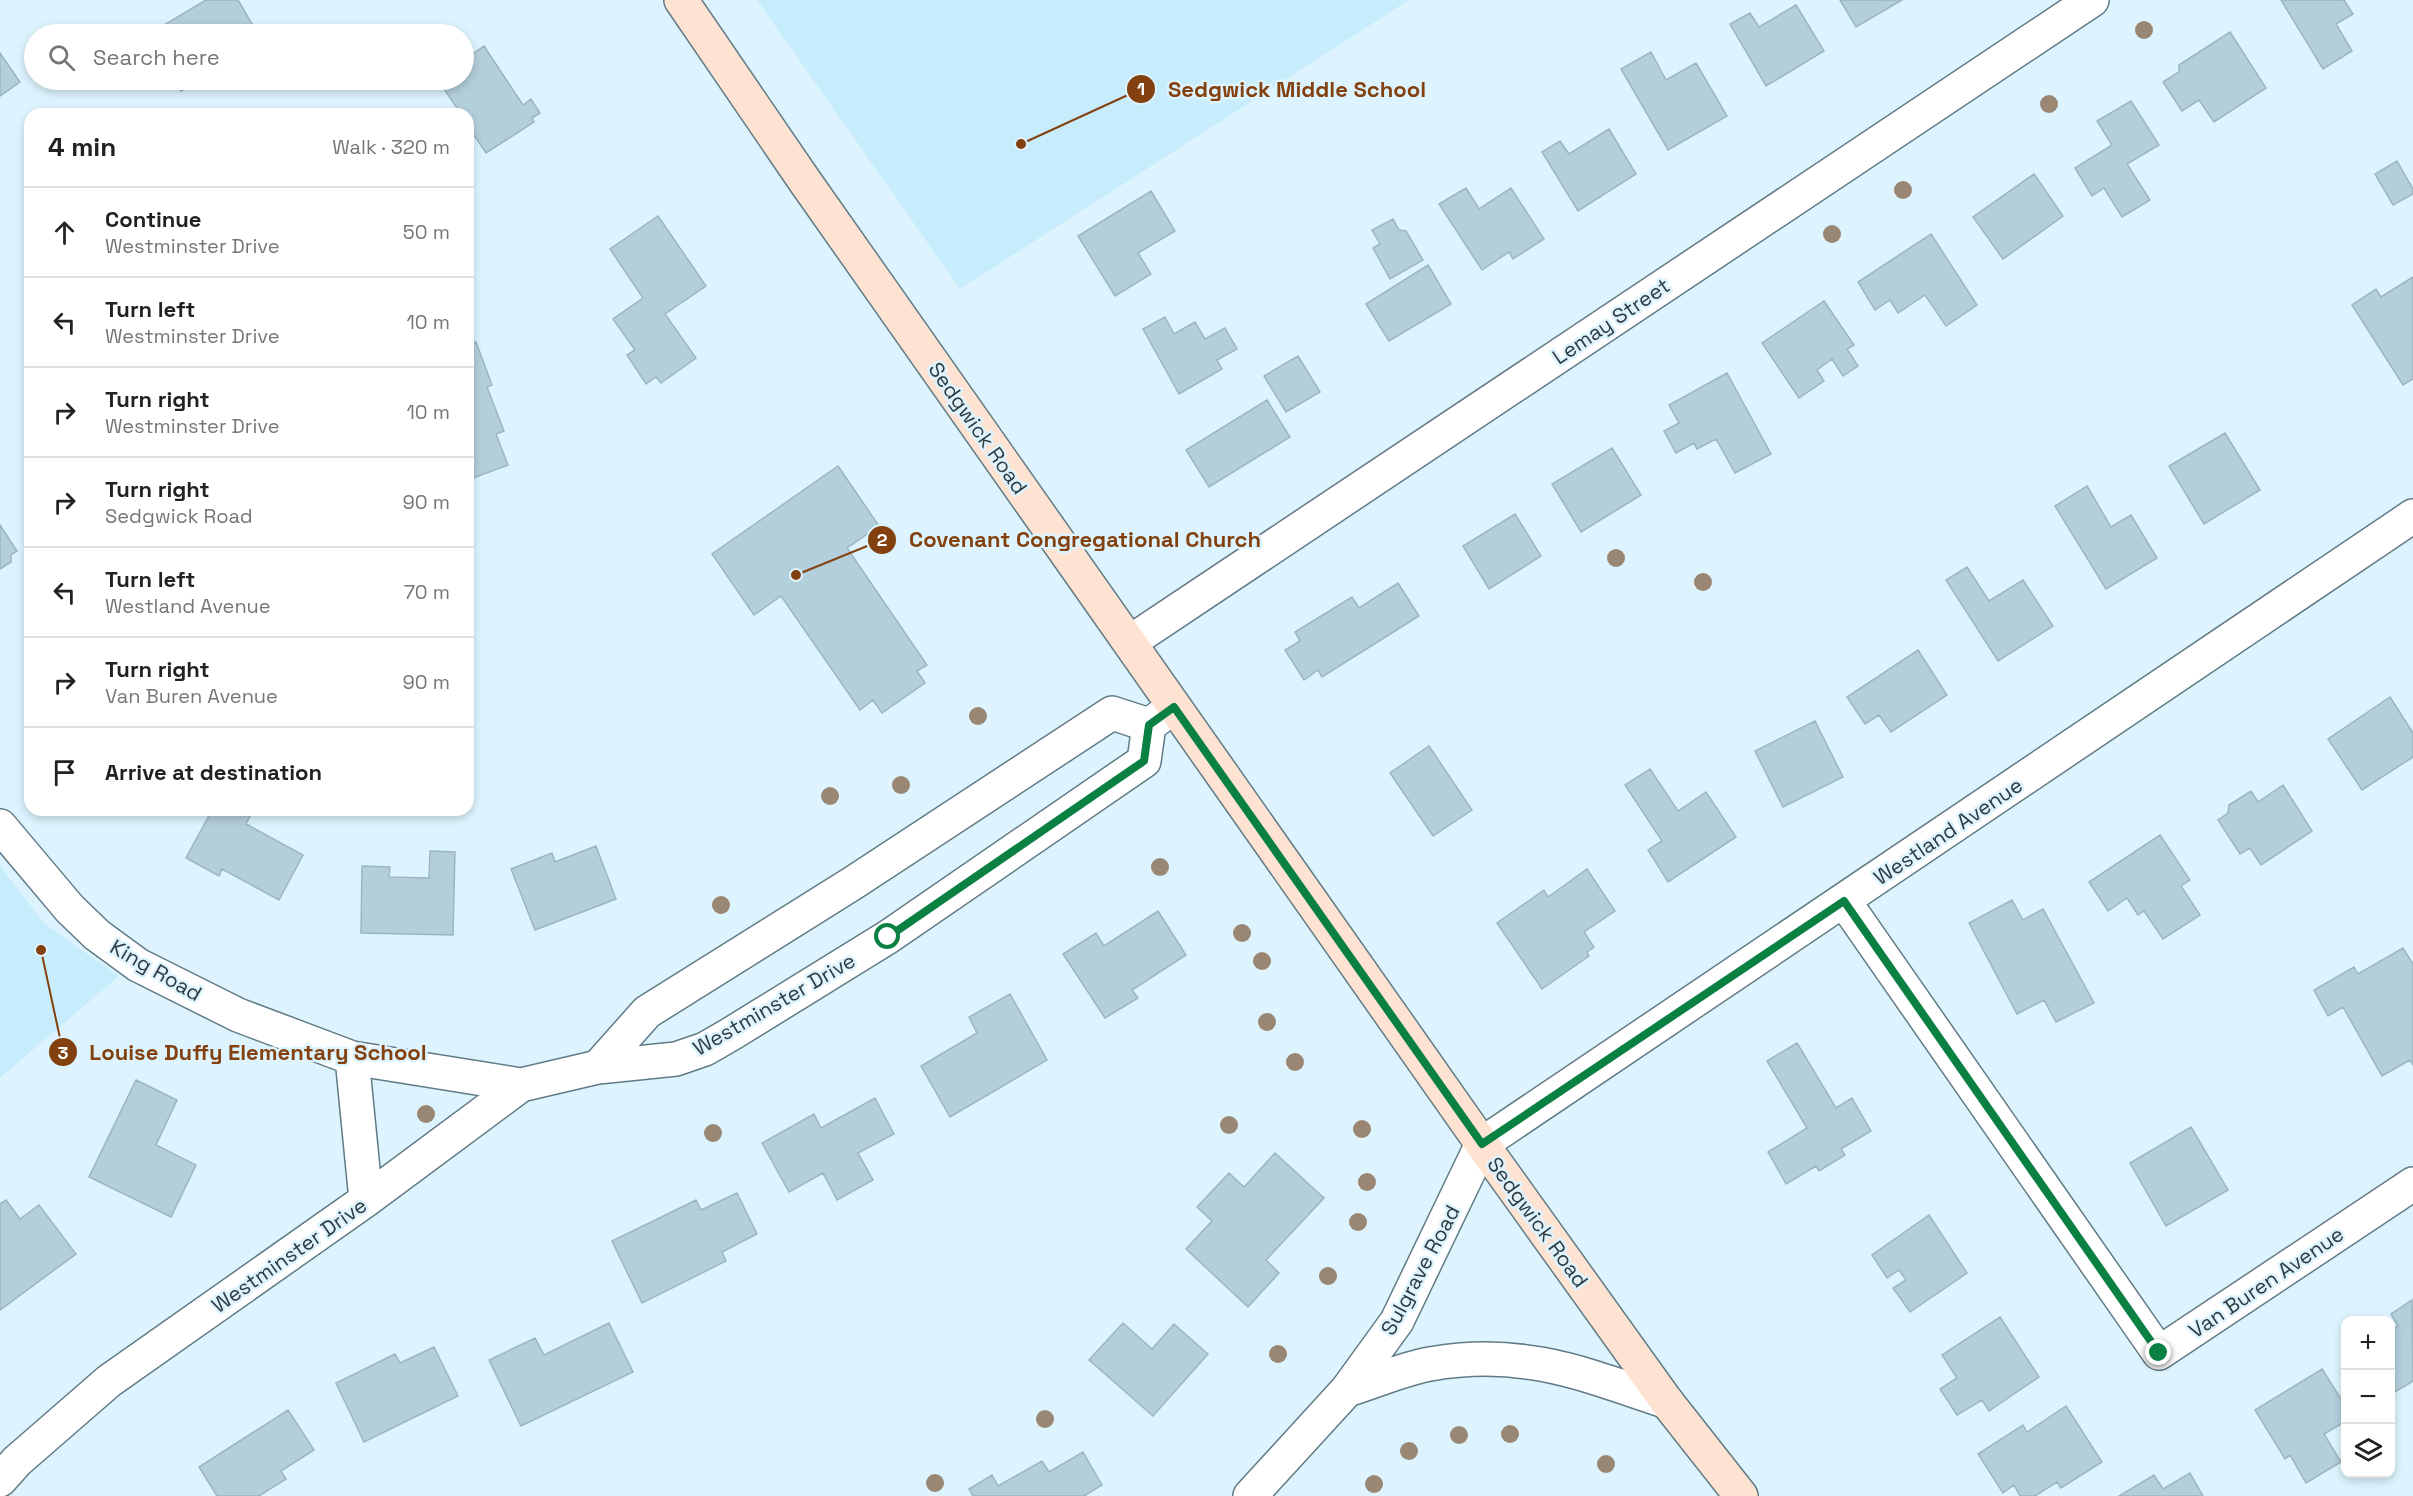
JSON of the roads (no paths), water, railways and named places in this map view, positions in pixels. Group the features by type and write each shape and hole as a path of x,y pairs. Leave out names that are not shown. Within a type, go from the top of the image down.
{"main road":[{"name":"Sedgwick Road","path":"681,0 811,190 1130,642 1162,716 1482,1144 1666,1402 1741,1496"}],"street":[{"name":"Lemay Street","path":"1130,642 2092,0"},
{"name":"Westland Avenue","path":"1482,1144 2413,516"},
{"path":"598,1067 646,1012 853,883 1112,713 1162,716"},
{"name":"Westminster Drive","path":"0,1480 17,1461 109,1381 366,1200 521,1085 598,1067 676,1059 705,1049 888,937 1144,761 1162,716"},
{"name":"King Road","path":"0,826 70,909 97,935 138,965 238,1015 352,1058 521,1085"},
{"name":"Van Buren Avenue","path":"1844,901 2159,1353 2413,1184"},
{"path":"352,1058 366,1200"},
{"name":"Sulgrave Road","path":"1250,1496 1347,1390 1397,1321 1482,1144"},
{"path":"1347,1390 1428,1365 1473,1359 1516,1359 1568,1369 1666,1402"}],"place":[{"name":"Sedgwick Middle School","path":"1021,144"},
{"name":"Covenant Congregational Church","path":"796,575"},
{"name":"Louise Duffy Elementary School","path":"41,950"}]}
